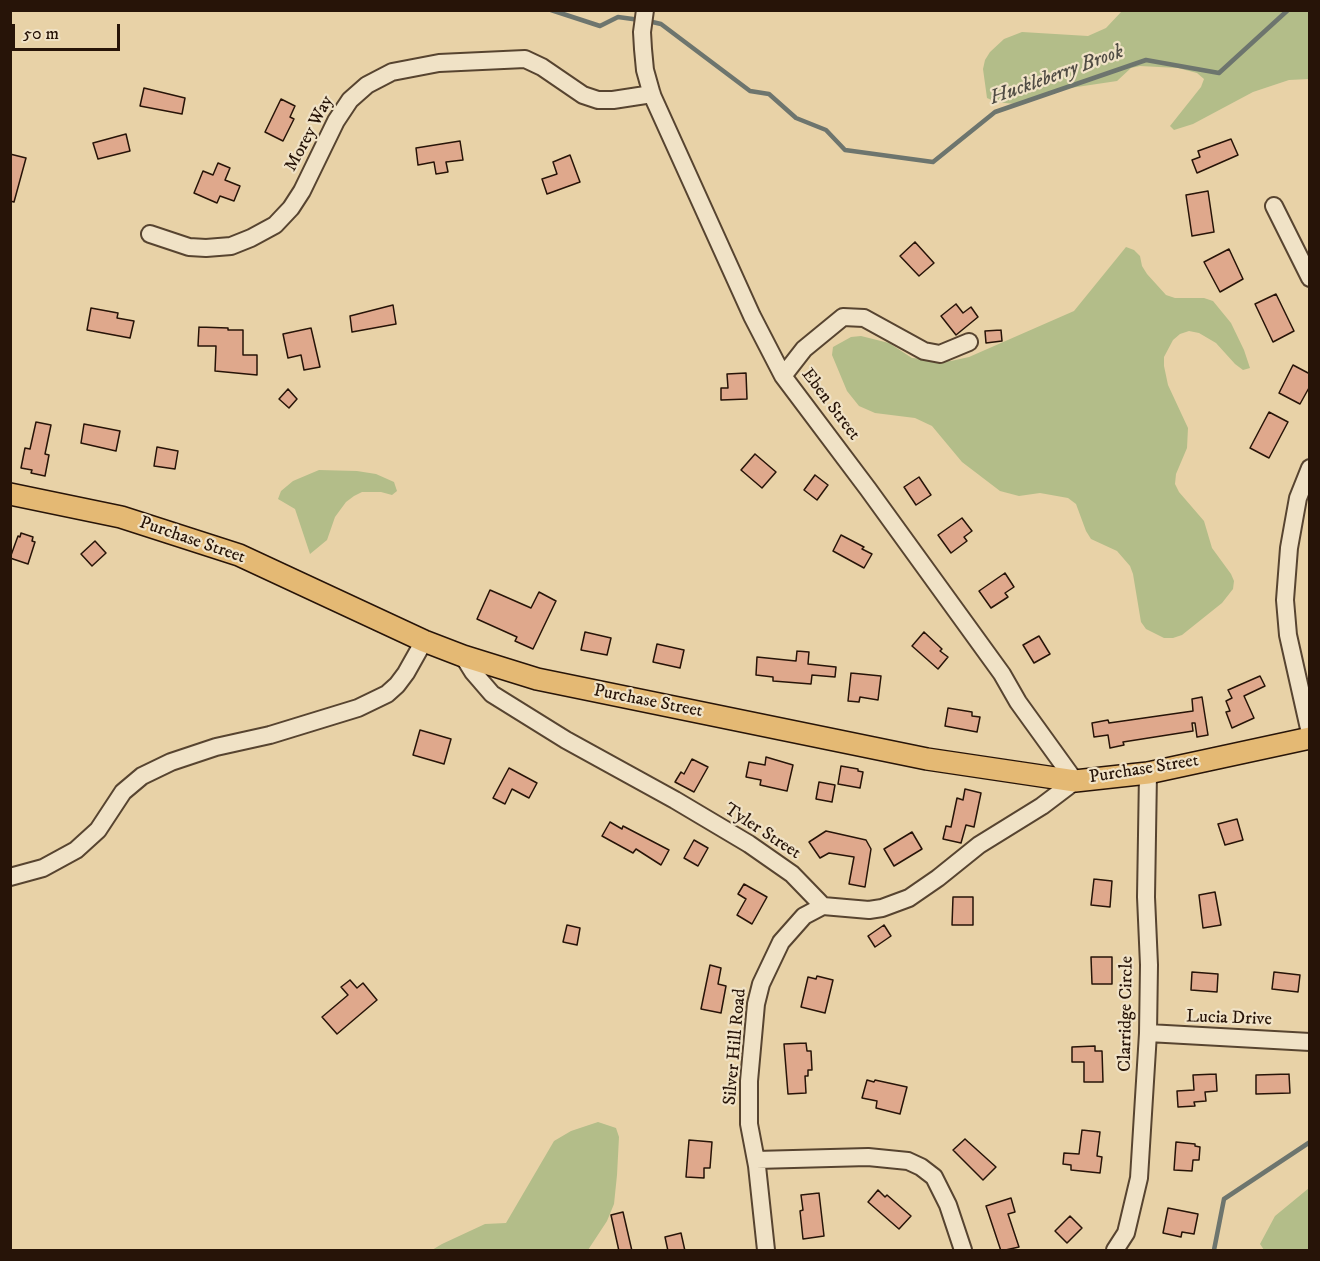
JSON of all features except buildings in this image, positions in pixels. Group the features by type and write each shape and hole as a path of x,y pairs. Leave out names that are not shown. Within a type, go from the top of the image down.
{"main road":[{"name":"Purchase Street","path":"10,495 121,517 239,555 424,641 537,679 927,759 1075,781 1148,773 1310,738"}],"street":[{"name":"Eben Street","path":"645,10 642,32 645,70 652,94 752,316 783,376 1002,674 1018,702 1075,781"},
{"name":"Morey Way","path":"150,234 189,247 206,248 231,246 274,225 291,208 302,191 336,121 350,100 367,85 392,72 439,63 525,59 542,67 583,94 598,100 652,94"},
{"path":"1274,207 1310,278"},
{"path":"783,376 804,349 843,317 864,318 924,351 940,354 969,342"},
{"path":"1310,468 1298,498 1289,548 1285,600 1288,635 1310,733"},
{"path":"10,877 43,868 76,850 98,830 123,792 142,776 171,762 216,747 270,735 358,708 387,694 406,673 424,641"},
{"name":"Tyler Street","path":"463,656 492,694 566,740 749,844 792,874 823,906"},
{"name":"Clarridge Circle","path":"1115,1251 1126,1233 1139,1178 1148,1033 1149,965 1146,897 1148,773"},
{"path":"823,906 869,910 882,908 909,898 938,878 979,844 1042,806 1075,781"},
{"name":"Silver Hill Road","path":"766,1251 756,1160 749,1124 749,1081 756,1005 761,984 781,942 804,916 823,906"},
{"name":"Lucia Drive","path":"1148,1033 1310,1042"},
{"path":"756,1160 868,1157 908,1161 934,1177 948,1205 963,1251"}],"green space":[{"path":"1122,11 1309,11 1309,79 1289,80 1253,92 1193,124 1174,130 1170,126 1201,87 1204,79 1197,73 1178,68 1140,66 1131,68 1117,81 1070,88 1015,104 996,102 987,98 983,69 985,60 1004,39 1022,32 1088,36 1106,28"},
{"path":"1126,247 1134,250 1140,256 1147,274 1166,295 1175,298 1204,298 1213,301 1231,323 1250,368 1243,370 1216,343 1199,333 1189,331 1173,340 1164,357 1168,385 1188,428 1187,448 1176,474 1175,484 1204,521 1212,548 1234,581 1233,589 1222,603 1182,635 1173,638 1164,638 1146,629 1141,622 1130,566 1117,551 1091,539 1076,504 1068,498 1040,493 1019,496 1000,491 962,462 932,426 915,418 875,413 859,406 847,391 832,355 833,347 851,337 861,336 889,343 912,358 951,361 969,357 1074,311"},
{"path":"319,470 376,474 394,482 397,491 392,495 381,492 362,492 354,496 346,502 335,517 327,540 310,554 295,509 278,499 281,491 293,481"},
{"path":"598,1122 616,1128 619,1137 617,1175 614,1204 607,1221 588,1250 432,1250 485,1224 506,1223 554,1141 571,1131"},
{"path":"1309,1188 1309,1250 1264,1250 1260,1244 1275,1216"}],"waterway":[{"name":"Huckleberry Brook","path":"551,10 600,26 618,17 640,20"},
{"name":"Huckleberry Brook","path":"648,21 661,24 750,91 769,94 796,118 826,130 845,150 933,162 995,112 1146,60 1219,73 1288,10"},
{"path":"1214,1250 1224,1199 1310,1142"}]}
